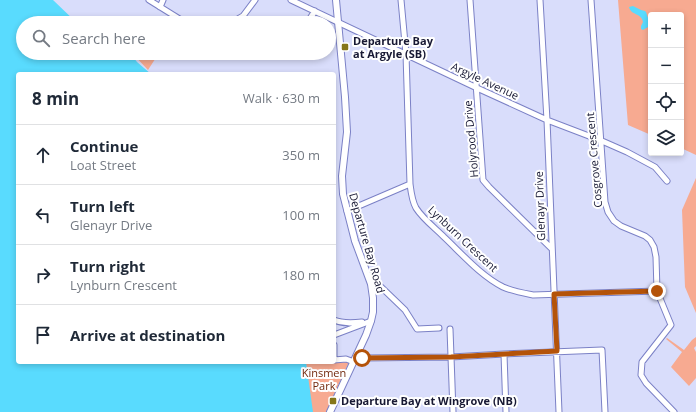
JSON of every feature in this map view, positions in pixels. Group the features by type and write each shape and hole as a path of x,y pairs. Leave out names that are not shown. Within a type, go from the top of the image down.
{"main road":[{"name":"Departure Bay Road","path":"330,412 355,359 371,321 373,312 373,298 370,284 355,241 343,194 342,176 347,132 336,0"}],"street":[{"path":"149,0 175,16"},
{"path":"160,7 163,0"},
{"path":"243,16 255,0"},
{"name":"Argyle Avenue","path":"291,0 325,16"},
{"name":"Lynburn Crescent","path":"402,0 406,54 411,194 416,208 425,219 480,271 504,287 517,292 533,295 657,291"},
{"name":"Holyrood Drive","path":"470,0 483,180 551,248"},
{"name":"Glenayr Drive","path":"540,0 547,120 551,248 559,412"},
{"name":"Cosgrove Crescent","path":"592,0 605,202 608,212 614,221 621,226 645,236 650,240 654,247 656,257 657,291 671,325 642,362 641,375 646,383 674,412"},
{"path":"312,16 315,11"},
{"name":"Argyle Avenue","path":"338,22 547,120 627,152 655,167 667,181"},
{"path":"347,211 410,184"},
{"path":"370,284 379,285 405,310 417,329 439,328"},
{"path":"336,321 350,323 371,321"},
{"path":"336,333 371,321"},
{"path":"450,328 453,412"},
{"path":"336,360 451,357 602,350 605,412"},
{"path":"504,354 506,412"}],"green space":[{"path":"618,0 696,0 696,155 684,149 684,12 648,12 648,134 628,125"},
{"path":"139,60 154,60 148,70"},
{"path":"696,178 696,313 685,287 682,210"},
{"path":"696,337 696,346 694,348 696,352 696,378 689,386 671,367 682,352 666,339 667,338 684,350"},
{"name":"Kinsmen Park","path":"349,362 326,412 312,412 306,364 336,364 336,363"}],"water":[{"path":"0,0 53,0 70,16 16,16 16,60 135,60 149,72 16,72 16,364 306,364 313,412 0,412"},
{"path":"633,6 646,12 648,27 643,30 641,29 643,22 642,19 632,12 629,7"}],"place":[{"name":"Departure Bay at Argyle (SB)","path":"345,47"},
{"name":"Departure Bay at Wingrove (NB)","path":"333,401"}],"route":[{"path":"362,358 451,357 557,351 554,294 657,291"}]}
